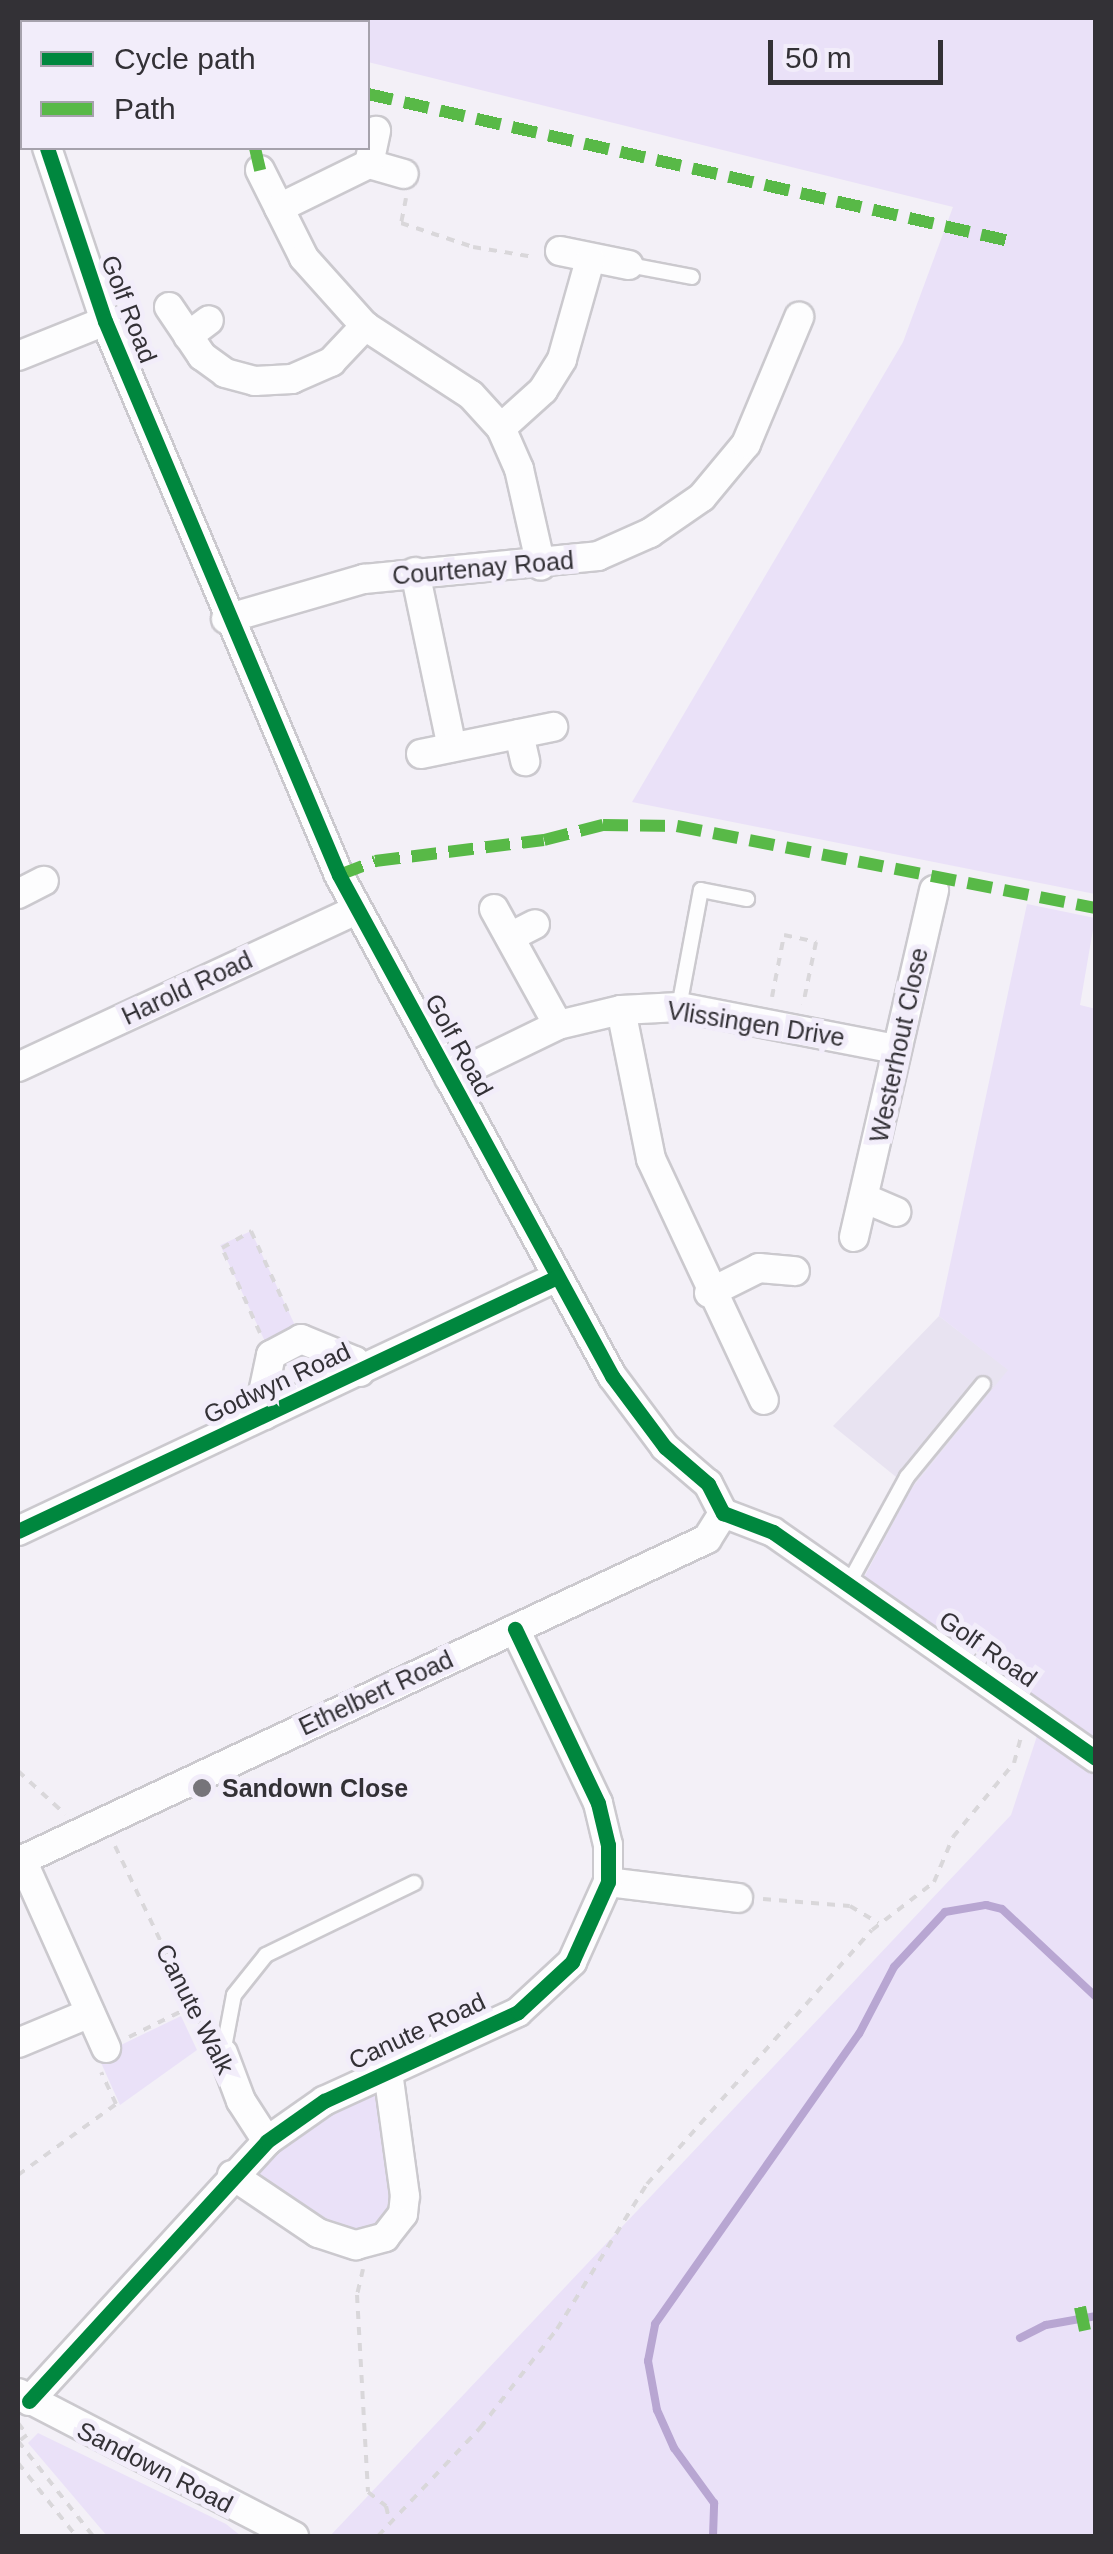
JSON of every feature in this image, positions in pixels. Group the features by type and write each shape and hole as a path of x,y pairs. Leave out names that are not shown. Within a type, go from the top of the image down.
{"street":[{"path":"369,164 376,131"},
{"name":"Golf Road","path":"49,150 105,320 226,618 357,910 612,1376 666,1447 708,1484 723,1514 773,1532 1096,1758"},
{"path":"280,208 369,164 404,174"},
{"path":"260,170 304,258 365,326 471,394 501,428 519,469 541,566"},
{"path":"560,251 630,265"},
{"path":"501,428 543,390 562,358 590,260"},
{"path":"169,308 198,328 226,373 274,380 331,362 365,326"},
{"name":"Courtenay Road","path":"226,618 286,598 415,572 541,566 598,556 650,533 702,497 746,444 799,317"},
{"path":"18,356 105,320"},
{"path":"415,572 452,747"},
{"path":"421,754 452,747 522,747 553,726"},
{"path":"18,894 44,881"},
{"name":"Westerhout Close","path":"854,1238 934,890"},
{"path":"494,909 522,931 558,1025"},
{"name":"Harold Road","path":"18,1067 357,910"},
{"name":"Vlissingen Drive","path":"449,1078 558,1025 621,1010 680,1006 896,1049"},
{"path":"621,1010 643,1135 710,1294 764,1400"},
{"path":"866,1199 896,1212"},
{"path":"710,1294 759,1268 796,1271"},
{"name":"Godwyn Road","path":"18,1531 557,1277"},
{"path":"265,1415 261,1402 271,1355 301,1339 354,1361 360,1372"},
{"name":"Ethelbert Road","path":"20,1861 708,1539 723,1514"},
{"name":"Canute Road","path":"23,2407 267,2140 324,2102 518,2012 549,1990 594,1925 608,1882 598,1803 515,1629"},
{"path":"20,1861 106,2048"},
{"path":"608,1882 738,1898"},
{"path":"18,2042 90,2012"},
{"name":"Canute Walk","path":"223,2053 241,2102 267,2140"},
{"name":"Canute Road","path":"364,2244 385,2237 404,2214 388,2072"},
{"path":"232,2174 318,2233 364,2244"},
{"name":"Sandown Road","path":"23,2407 294,2536"}],"lane":[{"path":"630,265 692,277"},
{"path":"680,1006 701,890 748,899"},
{"path":"849,1584 907,1478 983,1384"},
{"path":"223,2053 234,1995 266,1955 414,1883"}],"path":[{"path":"404,174 400,224 474,248 485,244 546,260 560,251"},
{"path":"768,1022 784,935 816,942 798,1028"},
{"path":"271,1355 222,1248 251,1231 301,1339"},
{"path":"378,2536 480,2428 557,2329 647,2184 879,1924 934,1882 953,1837 1014,1763 1029,1708"},
{"path":"18,1771 58,1802 75,1834"},
{"path":"738,1898 850,1906 879,1924"},
{"path":"18,2175 116,2104"},
{"path":"364,2244 357,2295 368,2492 386,2506 390,2524"},
{"path":"23,2407 27,2434 18,2441 92,2536"},
{"path":"18,2464 76,2536"}],"shaded area":[{"path":"1095,18 1095,894 632,802 903,342 953,207 370,62 370,20 216,20"},
{"path":"1027,904 1095,918 1080,1005 1096,1009 1095,1748 991,1660 862,1581 911,1489 1008,1370 939,1316"},
{"path":"251,1231 301,1339 270,1353 220,1245"},
{"path":"939,1316 1009,1370 911,1489 833,1426"},
{"path":"1037,1736 1051,1736 1095,1769 1095,2536 330,2536 1011,1815"},
{"path":"181,2016 197,2050 120,2105 98,2056"},
{"path":"388,2072 403,2214 356,2245 232,2175"},
{"path":"38,2433 226,2524 241,2536 107,2536 28,2443"}],"waterway":[{"path":"713,2536 714,2503 674,2448 657,2410 648,2361 655,2324 859,2034 894,1967 945,1912 986,1905 1002,1909 1096,1997"},
{"path":"1020,2338 1046,2325 1096,2316"}],"marked path":[{"path":"370,94 1005,240"},
{"path":"255,150 260,170"},
{"path":"339,875 375,861 544,840 603,825 677,826 1096,908"},
{"path":"1080,2307 1085,2330"}],"cycle path":[{"path":"48,150 105,321 339,875 612,1376 665,1447 708,1484 723,1513 773,1532 1096,1758"},
{"path":"18,1531 557,1277"},
{"path":"29,2401 267,2141 324,2101 518,2012 572,1962 608,1882 608,1845 598,1803 515,1629"}],"place":[{"name":"Sandown Close","path":"202,1788"}]}
